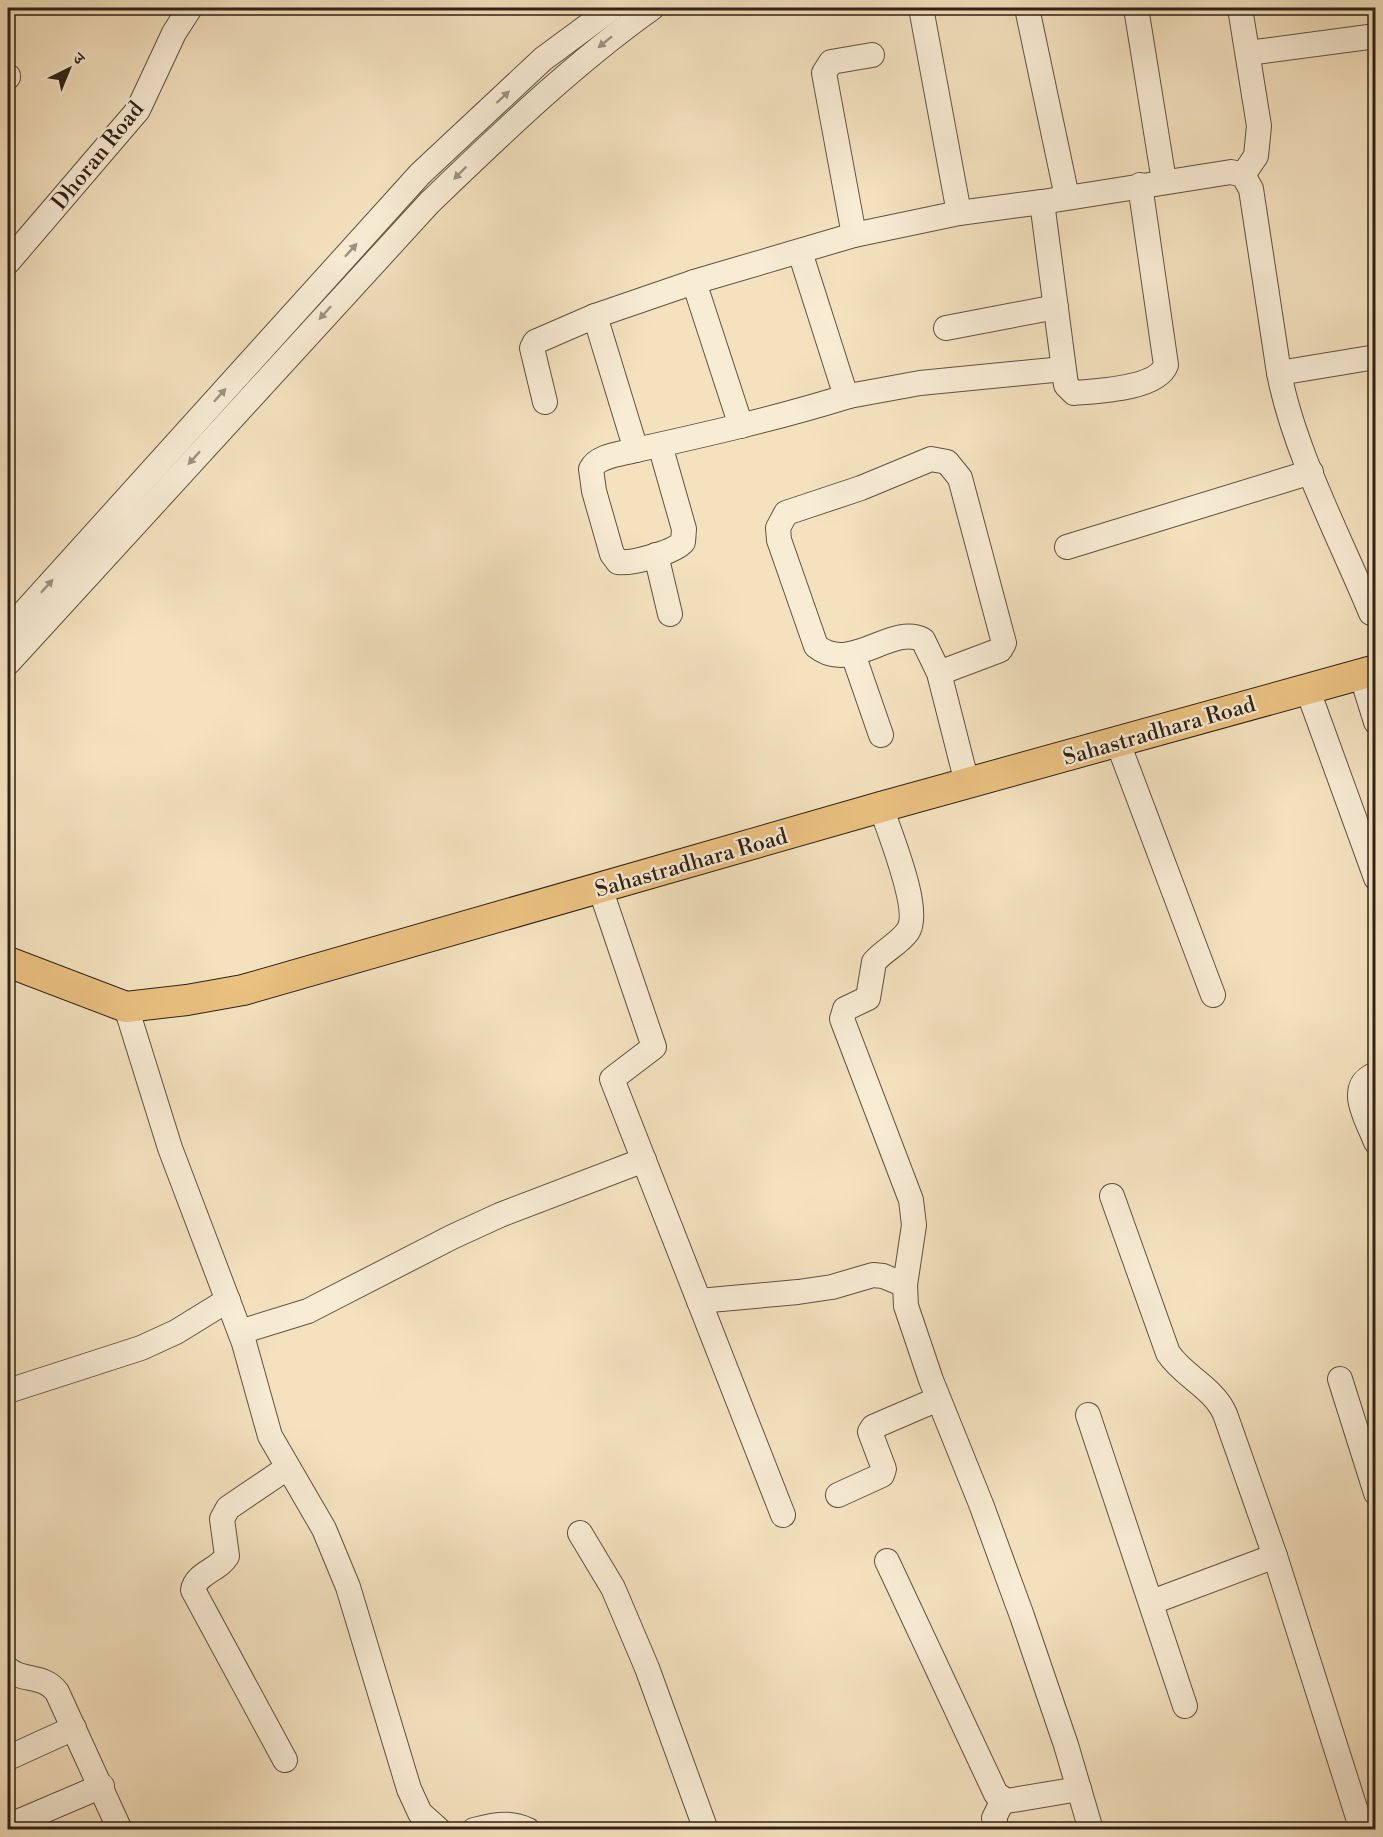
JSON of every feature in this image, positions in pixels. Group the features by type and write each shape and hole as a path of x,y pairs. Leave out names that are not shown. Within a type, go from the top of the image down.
{"main road":[{"name":"Sahastradhara Road","path":"8,963 126,1007 188,1000 243,990 881,807 1368,672"}],"street":[{"name":"Dhoran Road","path":"8,262 138,110 174,33 190,8"},
{"path":"8,630 420,174 536,66 612,8"},
{"path":"8,663 346,290 439,193 485,147 611,37 652,8"},
{"path":"921,8 959,213"},
{"path":"1027,8 1067,197"},
{"path":"1136,8 1164,180"},
{"path":"1240,8 1259,126 1256,156 1243,175"},
{"path":"1248,53 1376,36"},
{"path":"854,236 824,73 831,62 872,55"},
{"path":"536,66 555,86"},
{"path":"545,402 532,348 534,342 595,316 694,282 854,236 959,213 1042,202 1164,180 1231,172 1243,175 1251,189 1282,393 1311,472 1371,613"},
{"path":"420,174 439,193"},
{"path":"1042,202 1066,385 1074,393 1141,383 1153,379 1164,369 1167,357 1140,185"},
{"path":"800,252 844,390 849,396"},
{"path":"694,282 741,426"},
{"path":"946,328 1056,307"},
{"path":"595,316 636,450"},
{"path":"1279,373 1376,357"},
{"path":"660,445 685,536 684,542 676,548 656,555 622,563 615,559 594,491 591,469 595,463 636,450 741,426 849,396 920,383 1063,369"},
{"path":"939,673 1000,650 1004,644 958,472 941,460 921,462 852,491 792,509 780,520 779,540 816,646 832,655 853,654 915,636 927,646 939,673 967,783"},
{"path":"1067,547 1311,472"},
{"path":"656,555 670,614"},
{"path":"853,654 881,735"},
{"path":"1368,672 1376,722"},
{"path":"1307,688 1376,878"},
{"path":"1118,743 1213,995"},
{"path":"881,807 911,900 912,921 902,938 874,962 868,998 848,1006 842,1014 911,1200 914,1225 905,1285 906,1306 938,1399 1002,1560 1091,1830"},
{"path":"600,888 654,1047 612,1079 783,1515"},
{"path":"126,1007 170,1148 240,1332 270,1436 324,1529 348,1587 409,1789 420,1813 439,1830"},
{"path":"1376,1074 1361,1083 1358,1091 1376,1142"},
{"path":"240,1332 308,1311 500,1215 644,1160"},
{"path":"1112,1196 1163,1342 1177,1367 1212,1393 1220,1403 1275,1556 1362,1830"},
{"path":"699,1301 832,1287 873,1275 883,1276 905,1285"},
{"path":"8,1391 141,1348 176,1332 228,1300"},
{"path":"1340,1379 1376,1493"},
{"path":"838,1495 882,1475 884,1469 870,1432 873,1427 938,1399"},
{"path":"1088,1415 1185,1706"},
{"path":"285,1760 193,1590 199,1578 221,1564 227,1556 222,1519 228,1508 287,1468"},
{"path":"580,1533 613,1588 647,1668 706,1830"},
{"path":"1152,1602 1275,1556"},
{"path":"887,1561 991,1787 1002,1800 1013,1801 1079,1789"},
{"path":"8,1669 19,1675 51,1684 57,1692 102,1786 120,1830"},
{"path":"8,1758 74,1728"},
{"path":"8,1826 102,1786"},
{"path":"996,1830 994,1818 1002,1800"},
{"path":"474,1830 500,1823 528,1830"}]}
